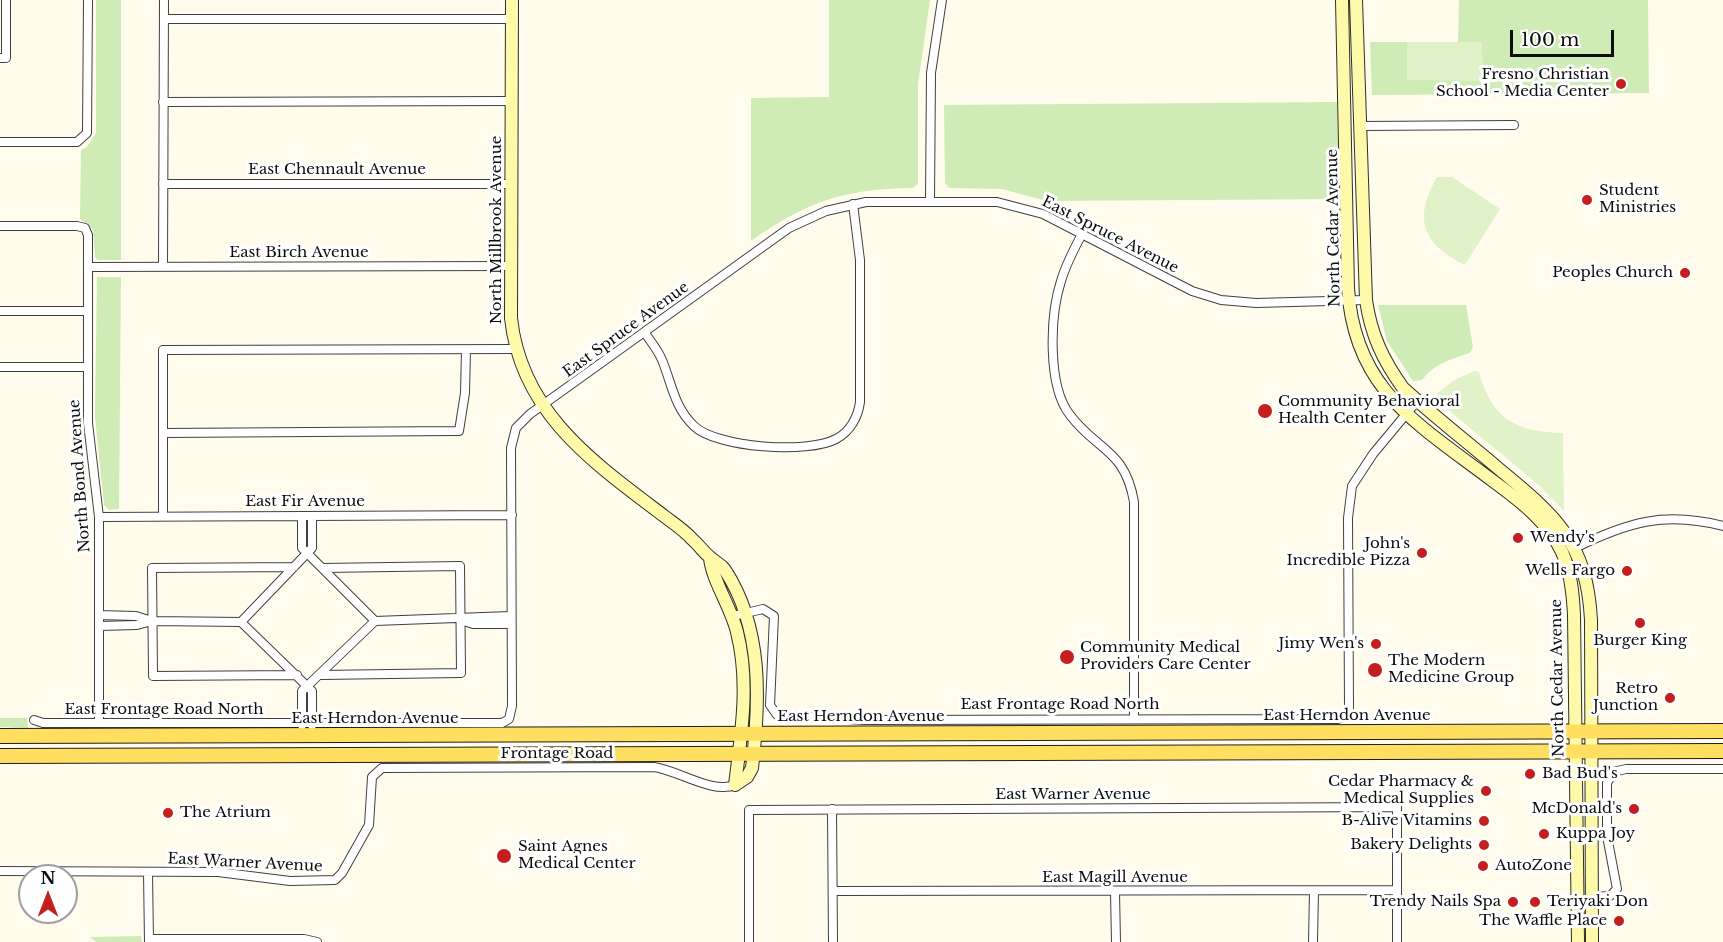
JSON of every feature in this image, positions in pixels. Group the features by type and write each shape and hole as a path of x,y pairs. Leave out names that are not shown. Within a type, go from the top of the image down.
{"main road":[{"name":"North Millbrook Avenue","path":"512,0 511,318 516,349 527,381 542,407 567,436 690,536 710,558 712,571 739,615 748,734 754,753 750,773 735,785"},
{"name":"North Cedar Avenue","path":"1342,0 1349,301 1352,326 1364,360 1380,386 1407,415 1503,487 1542,523 1563,555 1569,573 1574,608 1578,942"},
{"name":"North Cedar Avenue","path":"1356,0 1366,300 1373,337 1403,388 1540,501 1561,525 1575,548 1587,585 1591,608 1592,942"},
{"path":"1345,66 1352,74 1354,117 1360,126"},
{"path":"1503,487 1526,498 1546,518 1566,544 1575,548"},
{"path":"1563,555 1571,558 1583,601 1591,608"},
{"name":"East Herndon Avenue","path":"0,736 1723,731"},
{"name":"North Millbrook Avenue","path":"735,785 739,753 748,734"},
{"path":"0,756 1723,751"},
{"path":"1576,882 1582,883 1586,891 1587,942"}],"street":[{"path":"3,58 6,0"},
{"path":"0,142 77,142 84,138 89,128 88,0"},
{"path":"164,0 164,267"},
{"path":"930,200 930,83 942,0"},
{"path":"164,19 512,19"},
{"path":"164,102 511,101"},
{"path":"1360,126 1514,125"},
{"name":"East Chennault Avenue","path":"163,184 511,184"},
{"name":"East Spruce Avenue","path":"509,719 512,706 513,438 521,422 789,228 826,211 853,204 975,200 1015,205 1043,214 1191,291 1221,300 1240,303 1366,300"},
{"path":"645,333 659,354 679,408 695,427 707,435 747,445 814,445 837,439 854,422 860,402 860,260 853,204"},
{"name":"North Bond Avenue","path":"0,226 77,226 85,228 88,235 88,434 99,517 99,723"},
{"path":"1082,234 1067,265 1056,301 1055,380 1059,397 1070,416 1114,456 1125,470 1131,486 1134,502 1134,718"},
{"name":"East Birch Avenue","path":"88,267 511,266"},
{"path":"0,310 87,311"},
{"path":"163,516 163,350 516,349"},
{"path":"163,433 459,431 465,393 466,350"},
{"path":"0,367 87,367"},
{"path":"1407,415 1417,401"},
{"name":"East Frontage Road North","path":"739,615 763,609 774,616 770,705 777,715 865,720 1338,719 1345,715 1349,708 1350,497 1358,474 1407,415"},
{"path":"302,516 302,548 375,621"},
{"path":"241,622 312,548 312,516"},
{"name":"East Fir Avenue","path":"99,517 512,516"},
{"path":"1575,548 1611,530 1645,520 1682,519 1723,526"},
{"path":"321,675 461,673 460,566 322,568"},
{"path":"294,567 152,568 153,676 297,675"},
{"path":"99,615 136,616 152,621"},
{"path":"302,725 302,691 375,621 460,620 473,616 511,620"},
{"path":"99,626 137,625 152,621 241,622 312,691 312,725"},
{"name":"East Frontage Road North","path":"34,720 43,723 312,725 502,723 509,719"},
{"name":"Frontage Road","path":"375,773 382,768 654,767 672,770 718,789 735,785"},
{"path":"1591,897 1610,896 1617,889 1607,836 1607,783 1612,772 1626,769 1723,769"},
{"name":"East Warner Avenue","path":"0,871 218,872 290,881 335,880 342,873 369,825 371,785 375,773"},
{"name":"East Warner Avenue","path":"749,942 749,810 1396,807 1396,890"},
{"path":"832,809 833,942"},
{"path":"148,872 149,941 304,939 317,942"},
{"path":"1396,890 1397,942"},
{"name":"East Magill Avenue","path":"833,891 1396,890"},
{"path":"1313,942 1314,891"},
{"path":"1114,892 1116,942"}],"green space":[{"path":"96,0 121,0 121,260 98,260 95,257 93,229 80,219 81,150 87,147 96,133"},
{"path":"829,0 930,0 918,84 918,184 913,188 866,191 827,200 791,216 751,241 751,98 829,97"},
{"path":"1459,0 1648,0 1649,93 1372,95 1370,42 1458,42"},
{"path":"1407,42 1482,42 1483,81 1407,80"},
{"path":"1337,102 1339,199 1046,201 1002,189 949,188 945,183 944,105"},
{"path":"1437,177 1452,177 1500,209 1465,265 1439,248 1426,229 1425,206"},
{"path":"97,277 121,277 119,509 109,510 104,505 95,417"},
{"path":"1378,305 1466,305 1473,347 1470,353 1437,366 1422,380 1413,381 1387,341"},
{"path":"1474,371 1479,372 1491,402 1509,420 1532,430 1563,433 1564,511 1540,486 1440,403 1438,393 1453,381"},
{"path":"0,718 27,718 28,728 0,727"},
{"path":"141,936 142,942 96,942 90,937"}],"place":[{"name":"Fresno Christian School - Media Center","path":"1621,84"},
{"name":"Student Ministries","path":"1587,200"},
{"name":"Peoples Church","path":"1685,273"},
{"name":"Community Behavioral Health Center","path":"1265,411"},
{"name":"Wendy's","path":"1518,538"},
{"name":"John's Incredible Pizza","path":"1422,553"},
{"name":"Wells Fargo","path":"1627,571"},
{"name":"Burger King","path":"1640,623"},
{"name":"Jimy Wen's","path":"1376,644"},
{"name":"Community Medical Providers Care Center","path":"1067,657"},
{"name":"The Modern Medicine Group","path":"1375,670"},
{"name":"Retro Junction","path":"1670,698"},
{"name":"Bad Bud's","path":"1530,774"},
{"name":"Cedar Pharmacy & Medical Supplies","path":"1486,791"},
{"name":"McDonald's","path":"1634,809"},
{"name":"The Atrium","path":"168,813"},
{"name":"B-Alive Vitamins","path":"1484,821"},
{"name":"Kuppa Joy","path":"1544,834"},
{"name":"Bakery Delights","path":"1484,845"},
{"name":"Saint Agnes Medical Center","path":"504,856"},
{"name":"AutoZone","path":"1483,866"},
{"name":"Trendy Nails Spa","path":"1513,902"},
{"name":"Teriyaki Don","path":"1535,902"},
{"name":"The Waffle Place","path":"1619,921"}]}
